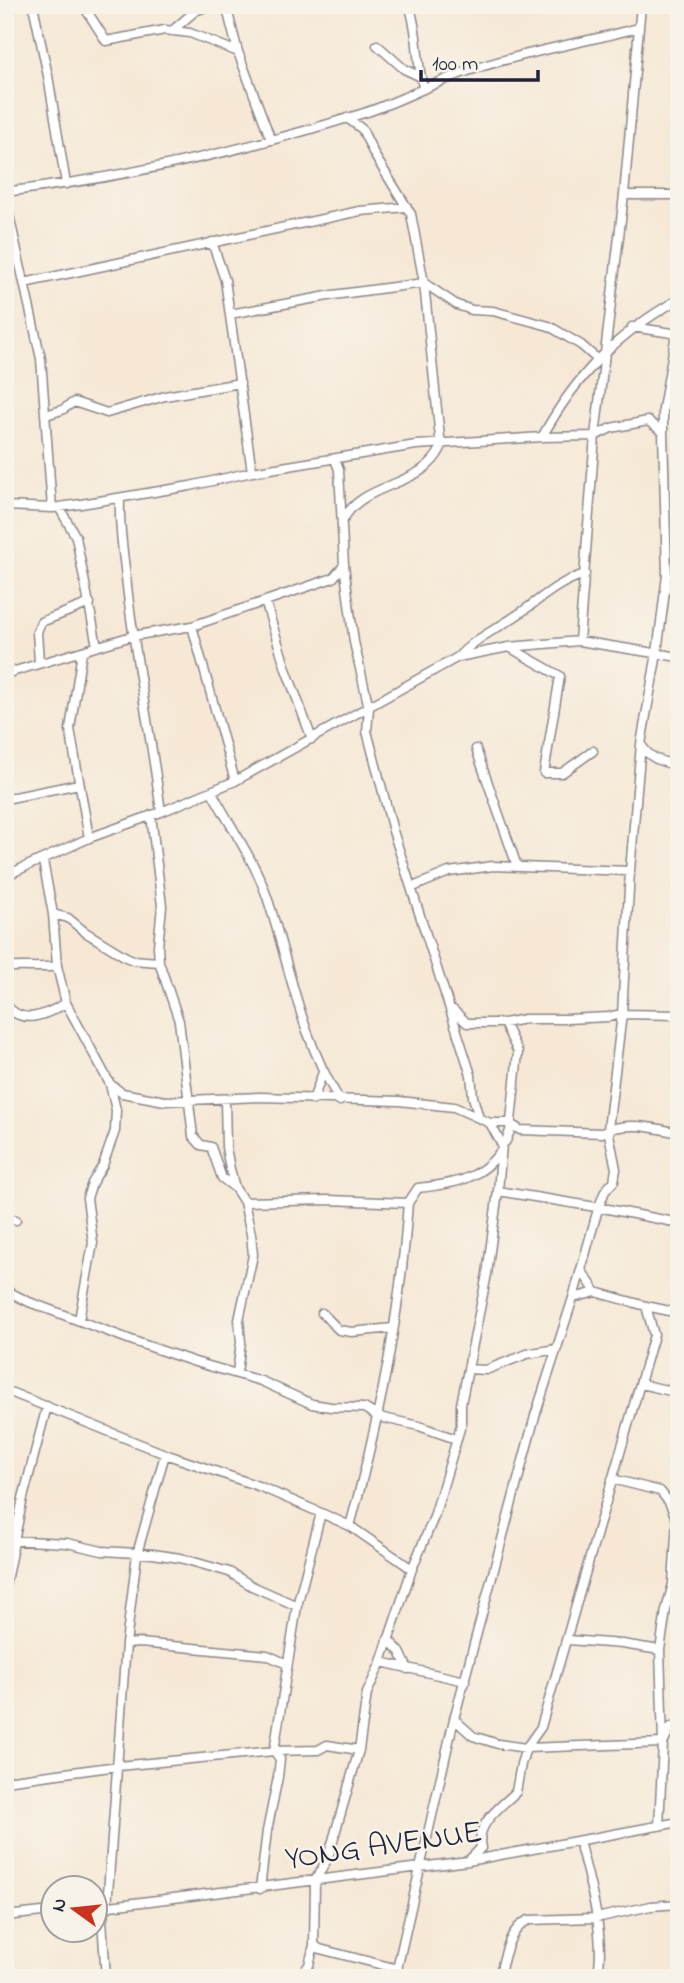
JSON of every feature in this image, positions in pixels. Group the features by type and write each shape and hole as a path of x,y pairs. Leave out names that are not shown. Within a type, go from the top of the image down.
{"street":[{"path":"33,5 66,184"},
{"path":"83,5 106,41 165,30 190,33 238,52"},
{"path":"172,31 195,11 211,5"},
{"path":"226,5 238,52 271,140"},
{"path":"410,5 419,44 418,60 423,87"},
{"path":"579,641 596,436 624,195 641,5"},
{"path":"5,192 178,164 271,140 368,112 423,87 468,71 638,28"},
{"path":"377,45 404,69 421,77"},
{"path":"342,523 356,503 366,496 428,467 437,456 440,445 438,403 424,283 411,214 375,156 362,129 347,118"},
{"path":"624,195 679,195"},
{"path":"5,197 41,359 56,507 76,537 97,646"},
{"path":"24,283 360,211 407,208"},
{"path":"212,242 225,280 252,472"},
{"path":"230,314 333,295 424,283 457,305 472,310 493,311 549,326 581,345 597,359"},
{"path":"542,437 574,386 597,359 632,327 679,299"},
{"path":"314,1945 320,1950 397,1974 454,1719 535,1416 582,1270 598,1209 614,1181 616,1169 608,1129 622,1014 630,871 642,744 667,576 663,409 678,334 632,327"},
{"path":"46,415 62,410 74,402 107,413 165,396 240,383"},
{"path":"5,506 56,507 118,499 252,472 416,445 596,436 611,429 648,421 663,432"},
{"path":"335,459 340,470 344,565 354,642 369,708 367,731 393,831 471,1075 479,1118"},
{"path":"118,499 132,636 150,727 161,812"},
{"path":"5,674 132,636 192,626 333,578 344,565"},
{"path":"458,657 469,645 522,612 551,589 585,574"},
{"path":"265,601 312,739"},
{"path":"39,662 37,632 41,622 90,603"},
{"path":"192,626 235,781"},
{"path":"5,860 7,875 89,838 212,792 458,657 509,646 579,641 679,657"},
{"path":"509,646 560,676 544,773 562,773 593,751"},
{"path":"82,652 70,729 89,838"},
{"path":"642,744 644,750 660,761 679,766"},
{"path":"476,749 517,866"},
{"path":"5,799 79,784"},
{"path":"212,792 267,896 304,1029 323,1072 340,1101"},
{"path":"151,816 162,905 158,936 159,962 179,1021 193,1136 201,1145 211,1147 222,1178 235,1188 244,1202 251,1234 253,1255 239,1320 241,1342 237,1373"},
{"path":"43,860 53,914 57,966 66,1003 110,1084 116,1110 115,1131 87,1198 93,1242 79,1320"},
{"path":"412,887 449,872 517,866 630,871"},
{"path":"53,914 68,918 85,932 126,957 159,962"},
{"path":"5,968 20,965 43,969 57,966"},
{"path":"5,1003 19,1018 51,1012 66,1003"},
{"path":"450,1008 467,1023 504,1023 525,1019 567,1019 622,1014 679,1015"},
{"path":"459,1035 467,1023"},
{"path":"350,1526 376,1415 402,1282 408,1203 418,1188 454,1183 490,1166 506,1140 510,1131 518,1052 504,1023"},
{"path":"313,1100 323,1072"},
{"path":"110,1084 122,1093 165,1101 260,1097 400,1101 454,1107 490,1123 509,1123 520,1130 602,1133 628,1125 679,1133"},
{"path":"225,1099 226,1147 235,1188"},
{"path":"299,1978 309,1965 314,1945 315,1881 328,1858 359,1750 367,1692 382,1662 412,1569 434,1517 461,1425 461,1404 487,1274 498,1191 501,1148 490,1123"},
{"path":"498,1191 679,1223"},
{"path":"244,1202 328,1200 360,1203 376,1200 408,1203"},
{"path":"5,1217 16,1220"},
{"path":"582,1270 596,1292"},
{"path":"5,1290 29,1302 184,1359 261,1381 312,1404 322,1407 364,1408 376,1415 456,1439"},
{"path":"573,1298 596,1292 679,1312"},
{"path":"468,1861 481,1848 481,1833 486,1823 496,1810 516,1793 526,1748 541,1727 654,1335 646,1306"},
{"path":"322,1313 339,1330 352,1332 393,1328"},
{"path":"468,1369 486,1370 527,1354 556,1349"},
{"path":"641,1384 679,1393"},
{"path":"5,1390 165,1454 261,1487 321,1513 350,1526 412,1569"},
{"path":"5,1586 9,1540 47,1406"},
{"path":"108,1894 126,1644 137,1554 165,1454"},
{"path":"612,1479 660,1491 669,1502 677,1520 673,1584 660,1650 663,1743 659,1826"},
{"path":"669,1502 679,1495"},
{"path":"260,1889 267,1831 278,1777 280,1759 274,1751 289,1649 321,1513"},
{"path":"9,1540 67,1543 102,1551 180,1558 229,1572 252,1586 297,1606"},
{"path":"388,1639 400,1652 408,1669"},
{"path":"568,1640 660,1650"},
{"path":"126,1644 267,1655 287,1664"},
{"path":"267,1655 289,1649"},
{"path":"382,1662 465,1681"},
{"path":"454,1719 473,1736 498,1744 526,1748 663,1743"},
{"path":"663,1743 671,1727 679,1726"},
{"path":"5,1782 118,1766 274,1751 318,1750 327,1745 359,1750"},
{"name":"YONG AVENUE","path":"108,1907 421,1868 679,1822"},
{"path":"579,1841 601,1950 597,1978"},
{"path":"499,1978 507,1947 521,1923 529,1920 596,1918 651,1906 679,1904"},
{"path":"5,1916 38,1912"},
{"path":"104,1944 106,1978"}]}
